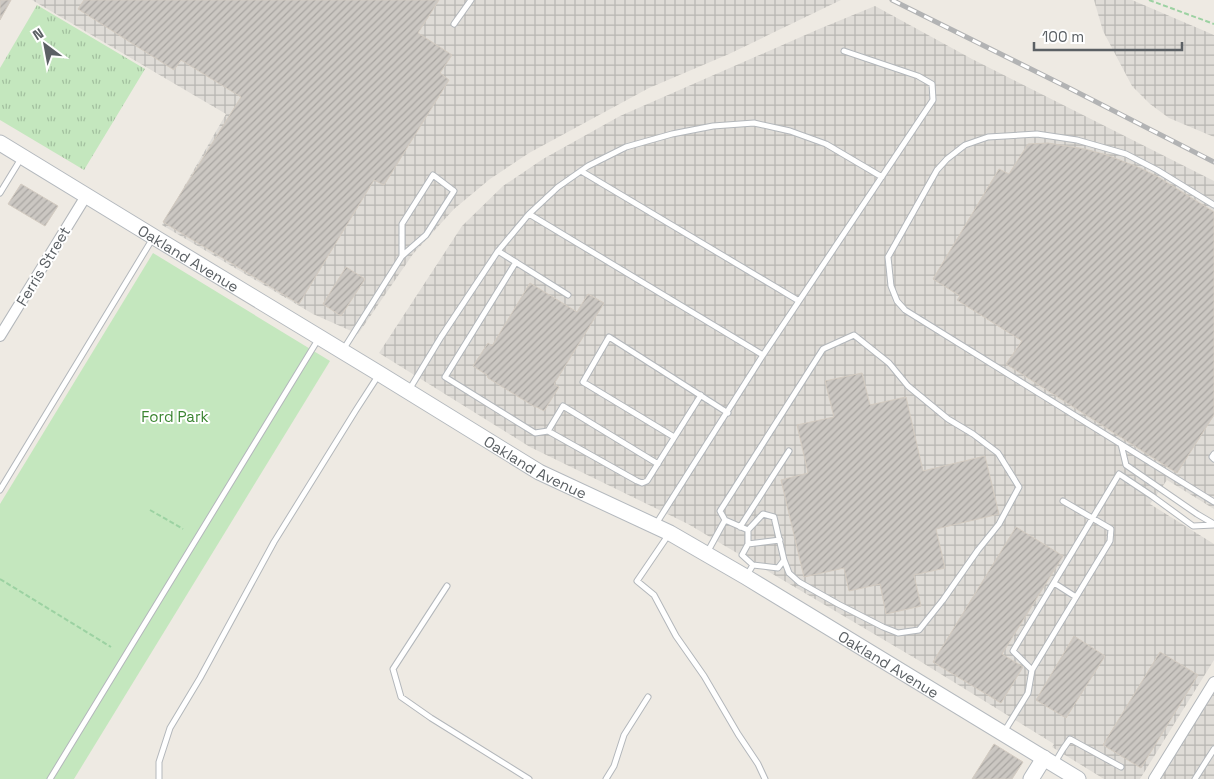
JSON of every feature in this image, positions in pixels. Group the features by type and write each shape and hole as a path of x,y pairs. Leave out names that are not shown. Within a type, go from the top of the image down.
{"street":[{"name":"Oakland Avenue","path":"0,143 539,472 656,525 706,554 749,571 1002,734 1078,779"},
{"name":"Ferris Street","path":"0,336 86,196"},
{"path":"1154,779 1214,682"},
{"path":"1031,779 1049,761"}],"lane":[{"path":"454,24 471,0"},
{"path":"656,525 763,355 934,100 932,84 918,76 844,51"},
{"path":"408,391 498,251 529,214 558,187 581,171 626,147 672,134 713,126 754,124 790,131 826,144 882,177"},
{"path":"1214,205 1157,170 1126,154 1077,140 1037,134 988,138 965,145 947,159 937,170 888,257 891,286 897,300 905,310 1214,502"},
{"path":"0,193 22,157"},
{"path":"581,171 799,301"},
{"path":"342,351 402,256 426,235 454,191 433,175 402,224 402,256"},
{"path":"529,214 763,355"},
{"path":"0,490 154,237"},
{"path":"498,251 568,295"},
{"path":"516,262 444,377 535,433 548,431 637,481 642,482 647,480 658,464 700,395"},
{"path":"748,530 725,520 720,512 823,349 854,335 890,363 908,386 948,419 973,434 998,454 1019,487 999,524 919,630 898,633 838,604 799,582 788,573 774,517 763,514 748,530 748,544 742,555 749,571 778,568 784,560"},
{"path":"50,779 320,337"},
{"path":"674,437 583,382 610,337 728,412"},
{"path":"159,779 159,762 170,728 200,678 274,542 380,374"},
{"path":"548,431 564,406 658,464"},
{"path":"1121,444 1126,465 1214,525"},
{"path":"740,527 789,451"},
{"path":"1214,454 1212,457 1214,458"},
{"path":"1032,670 1013,651 1118,474 1193,526 1214,525"},
{"path":"1002,734 1028,693 1032,670 1110,541 1111,529 1063,501"},
{"path":"706,554 725,520"},
{"path":"670,533 637,581 654,595 676,636 704,676 758,764 764,779"},
{"path":"748,544 780,540"},
{"path":"1054,583 1076,597"},
{"path":"447,586 394,669 401,697 529,779"},
{"path":"606,779 614,766 624,735 648,697"},
{"path":"1049,761 1063,749 1070,739 1121,768"},
{"path":"1195,779 1214,749"}],"path":[{"path":"1149,0 1214,24"},
{"path":"150,510 183,529"},
{"path":"0,579 111,647"}],"shaded area":[{"path":"32,0 841,0 729,54 649,88 529,153 490,179 454,209 413,254 358,334 313,314 162,225 226,114"},
{"path":"1094,0 1132,0 1214,35 1214,137 1169,118 1150,104 1132,86 1103,31"},
{"path":"875,6 972,59 1214,181 1214,509 1167,480 1150,504 1214,544 1214,660 1140,779 1104,779 1052,747 1054,744 918,660 688,524 530,447 379,353 462,226 503,186 543,159 620,116"},
{"path":"1214,690 1214,779 1155,779"}],"green space":[{"path":"37,5 145,69 84,170 0,120 0,68"},
{"name":"Ford Park","path":"153,253 330,361 74,779 0,779 0,504"}],"building":[{"path":"0,0 11,0 0,20"},
{"path":"84,0 439,0 418,33 452,55 440,73 449,80 384,185 374,180 299,304 163,222 241,97 181,60 174,70 78,9"},
{"path":"1048,143 1085,149 1107,155 1140,168 1214,212 1214,415 1177,473 1006,364 1022,341 957,300 960,296 933,279 999,169 1009,174 1028,144"},
{"path":"21,184 58,206 45,226 8,204"},
{"path":"346,267 365,279 341,316 323,304"},
{"path":"530,283 577,312 588,294 604,303 554,384 559,387 544,411 488,378 487,375 473,366 488,343 492,346"},
{"path":"862,373 870,405 906,397 923,471 985,456 999,514 936,529 945,568 914,575 921,606 886,614 880,584 849,591 844,568 804,577 781,480 808,473 797,425 834,417 825,381"},
{"path":"1016,527 1063,556 1002,654 1023,667 1001,703 933,662"},
{"path":"1074,636 1105,656 1066,718 1036,700"},
{"path":"1160,652 1198,675 1141,768 1103,745"},
{"path":"994,744 1023,762 1012,779 972,779"}],"railway":[{"path":"892,0 1214,162"}]}
